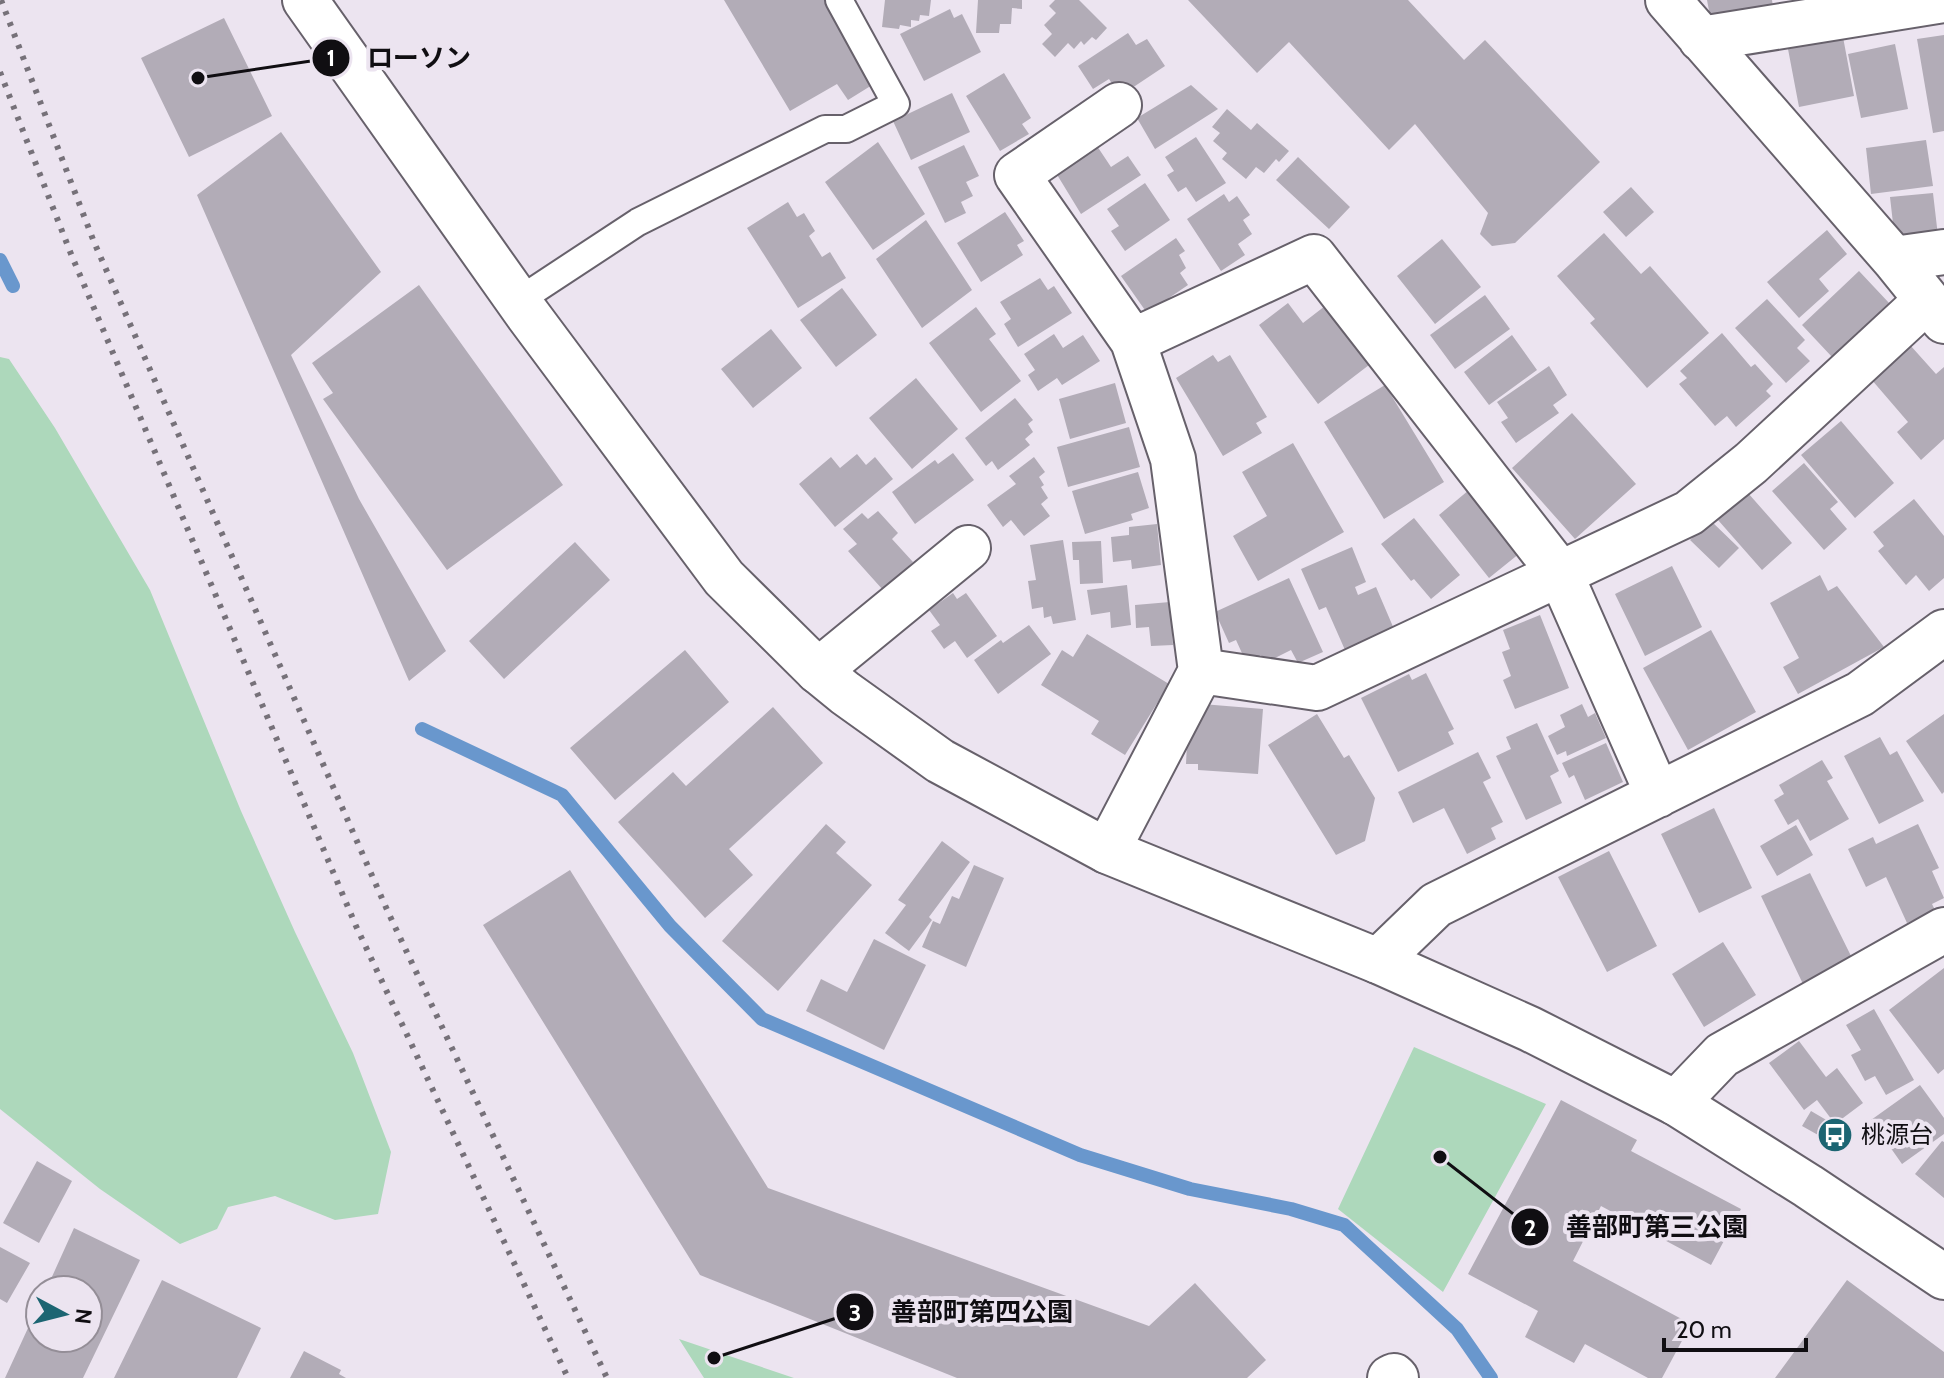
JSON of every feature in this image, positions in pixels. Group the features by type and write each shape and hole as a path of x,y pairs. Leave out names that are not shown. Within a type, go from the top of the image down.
{"street":[{"path":"305,0 518,301 724,578 818,671 940,761 1107,851 1378,961 1530,1029 1676,1103 1944,1277"},
{"path":"1201,671 1317,688 1689,513 1935,311 1894,259 1668,0"},
{"path":"1701,39 1944,0"},
{"path":"1107,851 1201,671 1173,459 1133,341 1017,175 1119,105"},
{"path":"1894,259 1944,252"},
{"path":"1133,341 1314,257 1560,573 1658,795"},
{"path":"818,671 968,548"},
{"path":"1378,961 1436,905 1860,694 1944,632"},
{"path":"1676,1103 1722,1055 1944,930"}],"lane":[{"path":"518,301 638,222 825,129 846,129 896,104 839,0"}],"green space":[{"path":"0,357 9,359 55,428 150,590 241,811 353,1053 391,1152 378,1214 335,1220 275,1196 228,1207 217,1229 180,1244 100,1189 0,1109"},
{"path":"1414,1047 1546,1104 1443,1292 1338,1209"},
{"path":"679,1339 794,1378 704,1378"}],"building":[{"path":"724,0 828,0 877,82 848,100 837,84 790,111"},
{"path":"885,0 931,0 929,16 920,15 919,21 911,20 911,27 882,27"},
{"path":"978,0 1022,0 1022,9 1012,8 1011,24 1000,24 999,33 976,33"},
{"path":"1055,0 1079,0 1107,28 1096,40 1092,37 1084,45 1081,41 1074,49 1068,43 1055,57 1042,44 1052,34 1044,25 1056,13 1049,6"},
{"path":"1188,0 1408,0 1464,60 1485,40 1600,162 1515,243 1492,246 1480,234 1488,213 1415,124 1389,150 1289,42 1257,73"},
{"path":"1707,0 1772,0 1773,7 1710,16"},
{"path":"950,9 954,18 962,14 981,52 924,81 900,34"},
{"path":"224,18 272,116 189,157 141,58"},
{"path":"1128,33 1136,45 1147,39 1165,66 1120,96 1109,79 1093,89 1078,66"},
{"path":"1944,35 1944,131 1933,133 1917,39"},
{"path":"1843,37 1854,96 1799,107 1788,49"},
{"path":"1895,44 1908,109 1861,118 1848,54"},
{"path":"1004,73 1031,118 1022,124 1029,134 1000,151 966,96"},
{"path":"1191,85 1218,109 1155,149 1137,118"},
{"path":"952,93 970,132 911,160 893,121"},
{"path":"1227,109 1251,130 1257,123 1289,151 1279,162 1276,159 1264,173 1256,167 1246,179 1222,159 1227,153 1213,141 1220,133 1212,127"},
{"path":"281,132 381,272 291,355 359,499 446,651 409,681 197,195"},
{"path":"1196,137 1226,183 1196,202 1186,187 1178,192 1167,175 1174,171 1165,157"},
{"path":"1926,140 1933,186 1871,194 1866,148"},
{"path":"878,142 925,214 873,250 825,182"},
{"path":"964,145 979,176 966,182 973,196 961,202 966,213 945,223 918,167"},
{"path":"1097,146 1111,167 1128,156 1141,175 1081,214 1056,173"},
{"path":"1298,157 1350,207 1329,229 1276,180"},
{"path":"1145,183 1170,220 1125,251 1111,231 1119,226 1107,209"},
{"path":"1631,187 1654,212 1626,237 1603,212"},
{"path":"1933,193 1938,236 1895,241 1890,197"},
{"path":"1224,194 1229,202 1237,196 1250,215 1243,220 1252,234 1238,244 1245,255 1221,271 1187,219"},
{"path":"788,202 797,217 804,213 815,231 809,236 822,257 830,252 846,278 798,308 747,228"},
{"path":"1005,212 1024,241 1017,245 1023,255 981,282 957,243"},
{"path":"926,220 972,290 922,328 876,259"},
{"path":"1827,230 1847,254 1819,279 1829,291 1799,318 1767,282"},
{"path":"1604,233 1641,274 1650,266 1709,333 1647,388 1590,323 1595,319 1557,276"},
{"path":"1176,238 1185,251 1179,255 1186,268 1180,273 1188,285 1147,313 1121,276"},
{"path":"1442,239 1481,287 1435,324 1397,276"},
{"path":"1859,271 1890,304 1833,358 1802,325"},
{"path":"1040,278 1048,290 1054,286 1072,313 1018,347 1004,324 1011,319 1000,302"},
{"path":"419,285 563,485 447,570 323,399 333,393 312,363"},
{"path":"842,288 877,335 836,367 800,320"},
{"path":"1485,295 1510,329 1455,369 1430,335"},
{"path":"1767,299 1805,340 1797,348 1810,361 1786,383 1735,328"},
{"path":"1288,303 1303,323 1325,306 1369,365 1318,404 1259,325"},
{"path":"976,307 996,334 989,339 1021,381 981,412 929,343"},
{"path":"771,329 802,368 753,408 721,369"},
{"path":"1722,333 1751,367 1755,364 1773,384 1766,391 1771,396 1736,427 1727,416 1715,426 1679,384 1687,378 1680,371"},
{"path":"1054,334 1063,348 1083,335 1100,361 1062,385 1057,378 1038,391 1028,375 1035,370 1024,354"},
{"path":"1512,335 1537,370 1489,405 1464,372"},
{"path":"1910,345 1936,374 1944,367 1944,439 1921,460 1897,432 1908,422 1871,379"},
{"path":"1213,355 1218,362 1230,355 1267,417 1256,423 1262,433 1223,456 1176,378"},
{"path":"1549,366 1567,395 1553,405 1559,413 1516,443 1501,422 1508,418 1497,402"},
{"path":"916,378 958,429 912,469 869,418"},
{"path":"1115,383 1126,423 1070,439 1059,399"},
{"path":"1385,385 1444,482 1384,519 1324,422"},
{"path":"1015,398 1033,420 1028,424 1033,432 1025,439 1030,445 998,470 992,461 986,466 965,438"},
{"path":"1572,413 1636,484 1575,539 1512,468"},
{"path":"1841,421 1894,483 1855,518 1801,455"},
{"path":"1129,427 1140,467 1068,487 1057,447"},
{"path":"1293,443 1344,532 1258,581 1233,536 1267,516 1242,472"},
{"path":"953,453 974,480 915,524 892,492 935,460 938,464"},
{"path":"857,454 866,465 875,457 893,479 835,527 799,484 831,457 840,468"},
{"path":"1034,457 1045,472 1039,477 1048,498 1041,504 1050,516 1024,536 1011,520 1003,527 987,505 1016,484 1009,476"},
{"path":"1804,463 1838,502 1830,509 1847,529 1824,550 1772,491"},
{"path":"1138,472 1149,508 1131,514 1133,520 1085,534 1072,491"},
{"path":"1469,490 1520,553 1489,578 1439,515"},
{"path":"1748,493 1792,543 1762,570 1718,520"},
{"path":"1914,499 1944,536 1944,578 1929,591 1916,575 1906,585 1878,551 1884,546 1873,532"},
{"path":"878,511 898,533 892,539 913,562 883,590 848,551 857,544 843,529 862,513 868,519"},
{"path":"1414,518 1460,575 1431,599 1414,579 1411,581 1381,544"},
{"path":"1710,520 1739,548 1719,568 1690,540"},
{"path":"1157,524 1161,565 1132,569 1131,560 1113,562 1111,537 1129,535 1129,527"},
{"path":"1063,540 1076,620 1053,624 1051,616 1044,618 1043,607 1032,609 1028,581 1036,580 1030,545"},
{"path":"1101,541 1103,583 1080,584 1079,560 1073,560 1072,542"},
{"path":"575,542 610,580 504,679 469,641"},
{"path":"1352,547 1366,582 1355,587 1358,595 1376,587 1394,629 1345,650 1326,607 1319,610 1301,569"},
{"path":"1672,566 1702,627 1645,656 1615,594"},
{"path":"1820,575 1828,591 1837,586 1884,647 1798,694 1783,667 1799,658 1770,603"},
{"path":"1289,578 1323,652 1298,663 1291,650 1265,663 1261,655 1246,662 1236,640 1229,643 1215,612"},
{"path":"1127,585 1131,625 1111,628 1110,612 1091,615 1087,590"},
{"path":"953,593 957,599 966,593 997,636 967,658 955,641 944,649 931,631 940,625 929,610"},
{"path":"1170,602 1173,645 1151,646 1149,627 1136,628 1135,605"},
{"path":"1540,615 1569,688 1515,709 1503,680 1511,676 1502,652 1510,649 1503,630"},
{"path":"1029,625 1051,654 998,694 974,660"},
{"path":"1711,630 1756,712 1688,750 1643,668"},
{"path":"1087,634 1169,684 1125,755 1091,734 1099,721 1041,685 1062,650 1073,657"},
{"path":"685,650 729,702 615,800 570,748"},
{"path":"1426,673 1454,729 1448,732 1454,744 1398,772 1361,698 1409,674 1412,680"},
{"path":"1202,704 1263,709 1258,774 1198,770 1198,764 1186,764 1188,722 1200,723"},
{"path":"1582,704 1588,717 1595,713 1606,738 1567,756 1566,751 1557,755 1548,736 1565,727 1560,715"},
{"path":"773,707 823,763 729,849 753,875 705,918 618,822 673,772 686,786"},
{"path":"1317,714 1344,758 1349,755 1375,798 1365,841 1336,855 1268,745"},
{"path":"1944,714 1944,792 1942,794 1906,741"},
{"path":"1537,723 1559,771 1550,776 1562,803 1526,820 1496,756 1511,749 1506,737"},
{"path":"1880,737 1890,755 1897,751 1924,801 1879,824 1844,756"},
{"path":"1606,743 1623,782 1585,800 1574,775 1569,778 1562,763"},
{"path":"1478,752 1491,778 1483,782 1503,822 1491,828 1496,839 1467,854 1444,808 1413,823 1398,792"},
{"path":"1822,760 1833,778 1827,781 1849,819 1810,841 1798,819 1788,825 1774,800 1784,794 1779,785"},
{"path":"1714,808 1752,888 1699,913 1661,834"},
{"path":"826,824 846,842 836,853 872,885 778,991 722,941"},
{"path":"1918,824 1939,868 1932,871 1944,898 1932,904 1935,910 1907,923 1886,877 1866,887 1848,849 1873,837 1876,844"},
{"path":"1796,825 1813,855 1777,876 1760,846"},
{"path":"942,841 970,862 929,917 932,920 909,951 885,933 906,905 898,900"},
{"path":"1609,851 1657,946 1607,972 1558,877"},
{"path":"974,865 1004,878 966,967 922,947 933,921 940,924 952,896 959,899"},
{"path":"570,870 768,1188 1149,1326 1195,1283 1266,1360 1247,1378 957,1378 700,1275 483,925"},
{"path":"1810,873 1853,960 1803,984 1761,896"},
{"path":"874,939 926,965 884,1050 806,1011 821,979 847,992"},
{"path":"1723,942 1756,995 1704,1027 1672,974"},
{"path":"1944,968 1944,1069 1938,1074 1889,1010"},
{"path":"1874,1009 1914,1080 1886,1095 1875,1076 1865,1081 1851,1055 1861,1050 1846,1025"},
{"path":"1799,1041 1826,1077 1837,1068 1863,1103 1835,1124 1817,1100 1804,1110 1769,1063"},
{"path":"1920,1085 1944,1118 1944,1134 1902,1164 1871,1120"},
{"path":"1561,1100 1637,1140 1631,1151 1741,1209 1711,1265 1601,1206 1573,1261 1691,1324 1662,1378 1648,1378 1585,1344 1574,1363 1525,1337 1538,1311 1468,1274"},
{"path":"1811,1111 1852,1135 1843,1149 1802,1126"},
{"path":"1944,1142 1944,1198 1915,1174"},
{"path":"37,1161 72,1181 39,1243 3,1223"},
{"path":"74,1228 140,1260 104,1335 104,1274 53,1274"},
{"path":"0,1247 30,1263 7,1303 0,1299"},
{"path":"162,1280 261,1328 237,1378 114,1378"},
{"path":"1847,1280 1944,1352 1944,1378 1775,1378"},
{"path":"24,1337 24,1354 95,1354 83,1378 5,1378"},
{"path":"304,1351 341,1370 339,1374 346,1378 290,1378"}],"waterway":[{"path":"0,260 13,286"},
{"path":"422,729 562,795 670,926 762,1019 1080,1155 1190,1189 1291,1209 1344,1225 1457,1329 1491,1378"}],"railway":[{"path":"1,0 94,242 388,912 607,1378"},
{"path":"0,72 71,254 356,926 568,1378"}],"place":[{"name":"ローソン","path":"198,78"},
{"name":"桃源台","path":"1835,1135"},
{"name":"善部町第三公園","path":"1440,1157"},
{"name":"善部町第四公園","path":"714,1358"}]}
